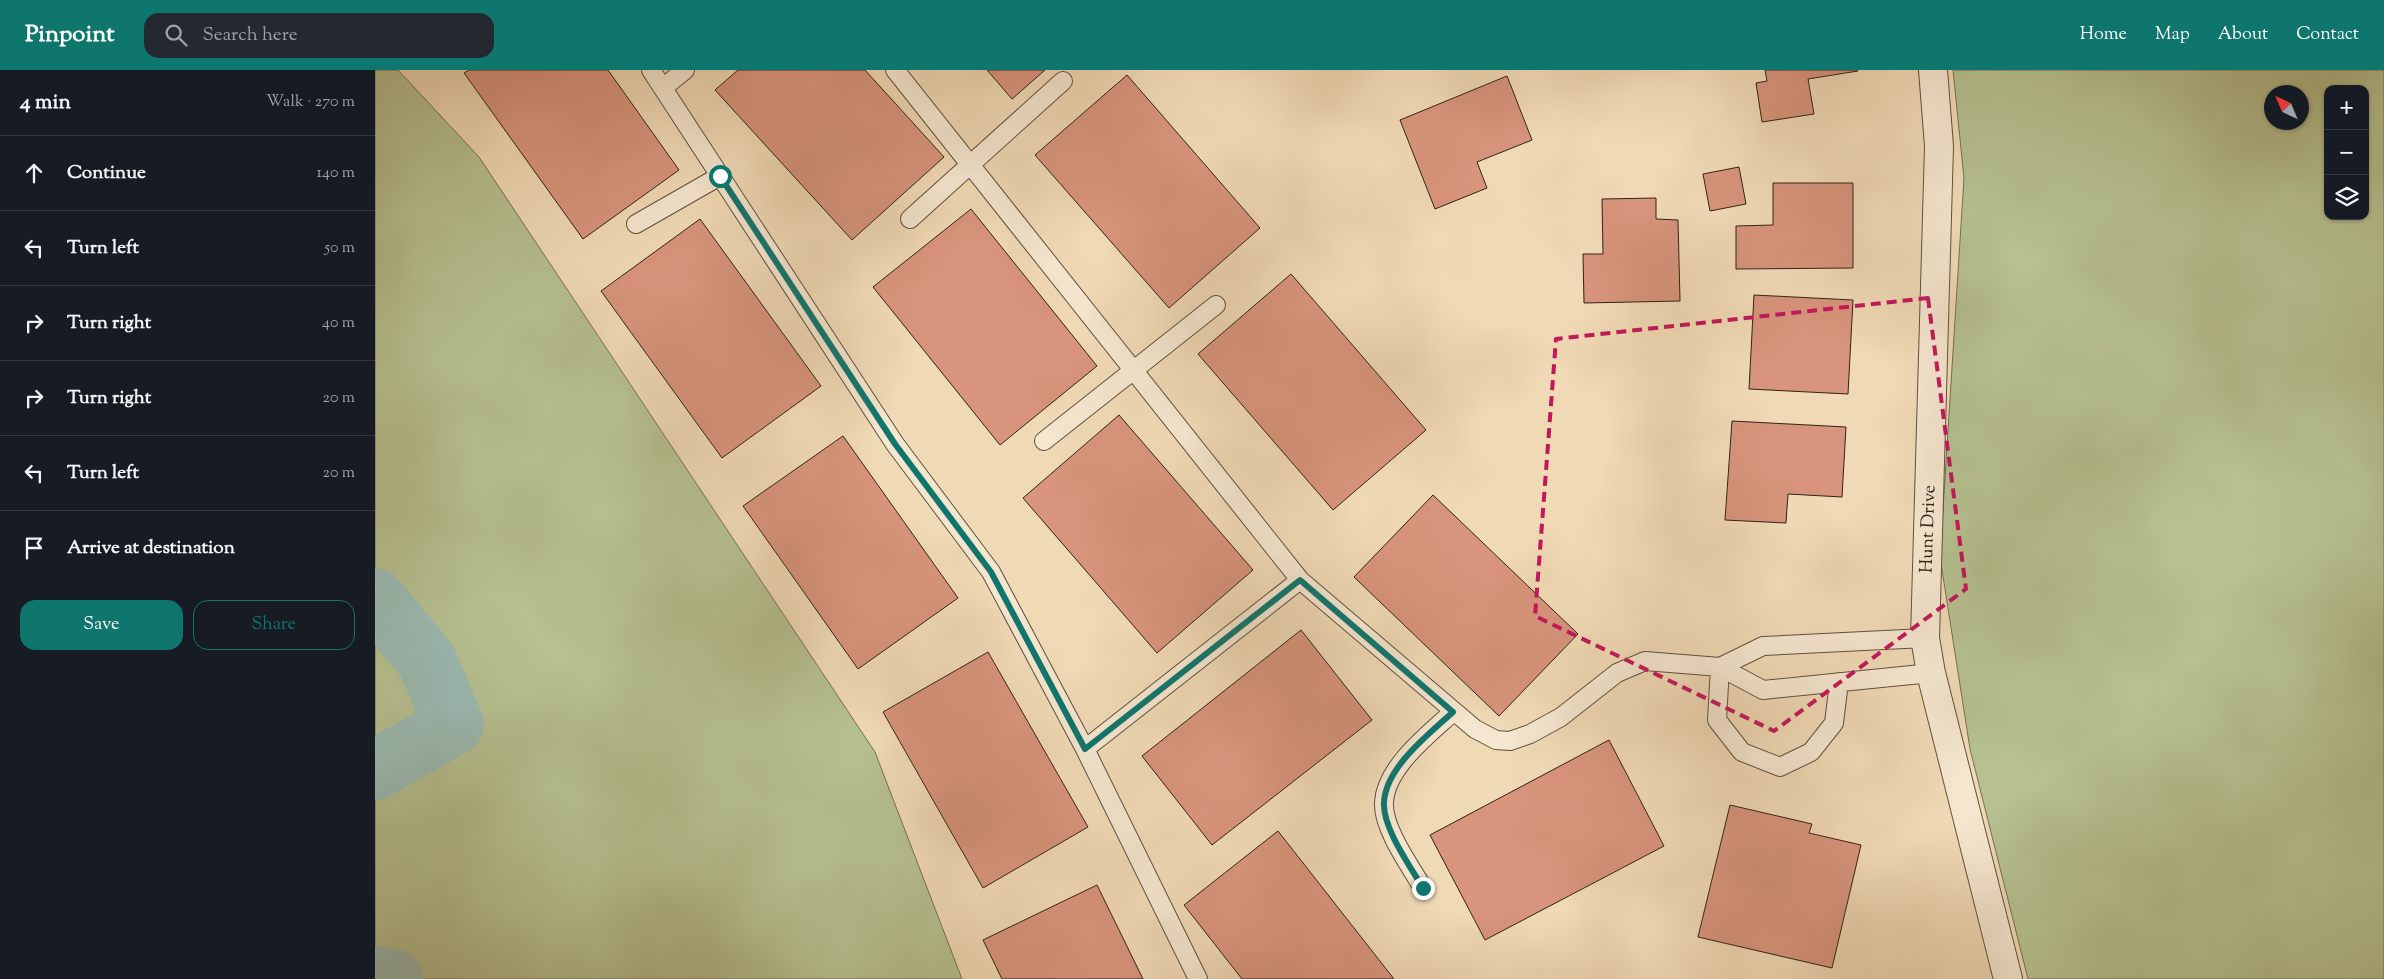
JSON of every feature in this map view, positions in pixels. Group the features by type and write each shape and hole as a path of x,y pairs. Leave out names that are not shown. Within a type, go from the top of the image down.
{"street":[{"name":"Hunt Drive","path":"1933,70 1939,146 1925,638 1931,673 2008,979"}],"lane":[{"path":"651,70 664,87 895,444 991,572 1085,749 1197,979"},
{"path":"664,87 685,70"},
{"path":"895,70 1300,580 1475,729 1496,740 1509,741 1529,734 1561,717 1617,673 1645,661 1720,667 1763,690 1931,673"},
{"path":"910,219 1063,81"},
{"path":"637,224 720,176"},
{"path":"1044,441 1216,305"},
{"path":"1085,749 1300,580"},
{"path":"1720,667 1763,646 1925,638"},
{"path":"1720,667 1717,720 1742,752 1781,767 1811,752 1834,723 1839,682"},
{"path":"1423,888 1389,824 1384,802 1392,777 1408,755 1453,712"}],"highlighted area":[{"path":"1928,298 1966,589 1774,731 1535,616 1556,339"}],"green space":[{"path":"375,70 398,70 479,157 875,752 962,979 375,979"},
{"path":"1953,70 2384,70 2384,979 2028,979 1970,749 1940,557 1964,178"}],"building":[{"path":"469,70 608,70 679,170 583,239 464,73"},
{"path":"738,70 865,70 944,157 852,240 715,90"},
{"path":"987,70 1045,70 1012,99"},
{"path":"1765,70 1858,71 1808,79 1814,114 1762,122 1756,83 1767,81"},
{"path":"1127,75 1260,228 1169,308 1035,155"},
{"path":"1507,76 1532,140 1477,162 1487,188 1435,209 1400,120"},
{"path":"1739,167 1746,204 1710,211 1703,174"},
{"path":"1773,183 1853,183 1853,268 1736,269 1736,226 1773,225"},
{"path":"1656,198 1656,219 1678,220 1680,301 1584,303 1583,254 1603,254 1602,199"},
{"path":"971,209 1097,366 1000,445 873,287"},
{"path":"700,219 821,386 722,458 601,291"},
{"path":"1291,274 1426,430 1333,510 1198,354"},
{"path":"1754,295 1853,300 1848,394 1749,389"},
{"path":"1119,415 1253,570 1157,653 1023,498"},
{"path":"1732,421 1846,427 1842,497 1788,494 1786,523 1725,520"},
{"path":"843,436 958,598 858,669 743,506"},
{"path":"1433,495 1578,634 1499,716 1354,577"},
{"path":"1301,630 1372,720 1212,845 1142,756"},
{"path":"988,652 1088,827 983,888 883,712"},
{"path":"1609,740 1664,846 1485,940 1430,835"},
{"path":"1730,805 1812,824 1809,833 1861,845 1832,968 1698,937"},
{"path":"1278,831 1394,979 1242,979 1184,905"},
{"path":"1097,885 1143,979 1002,979 983,940"}],"waterway":[{"path":"375,598 427,661 454,725 375,770"},
{"path":"375,976 393,979"}],"route":[{"path":"720,176 895,444 991,572 1085,749 1300,580 1453,712 1408,755 1392,777 1384,802 1389,824 1400,848 1423,888"}]}
